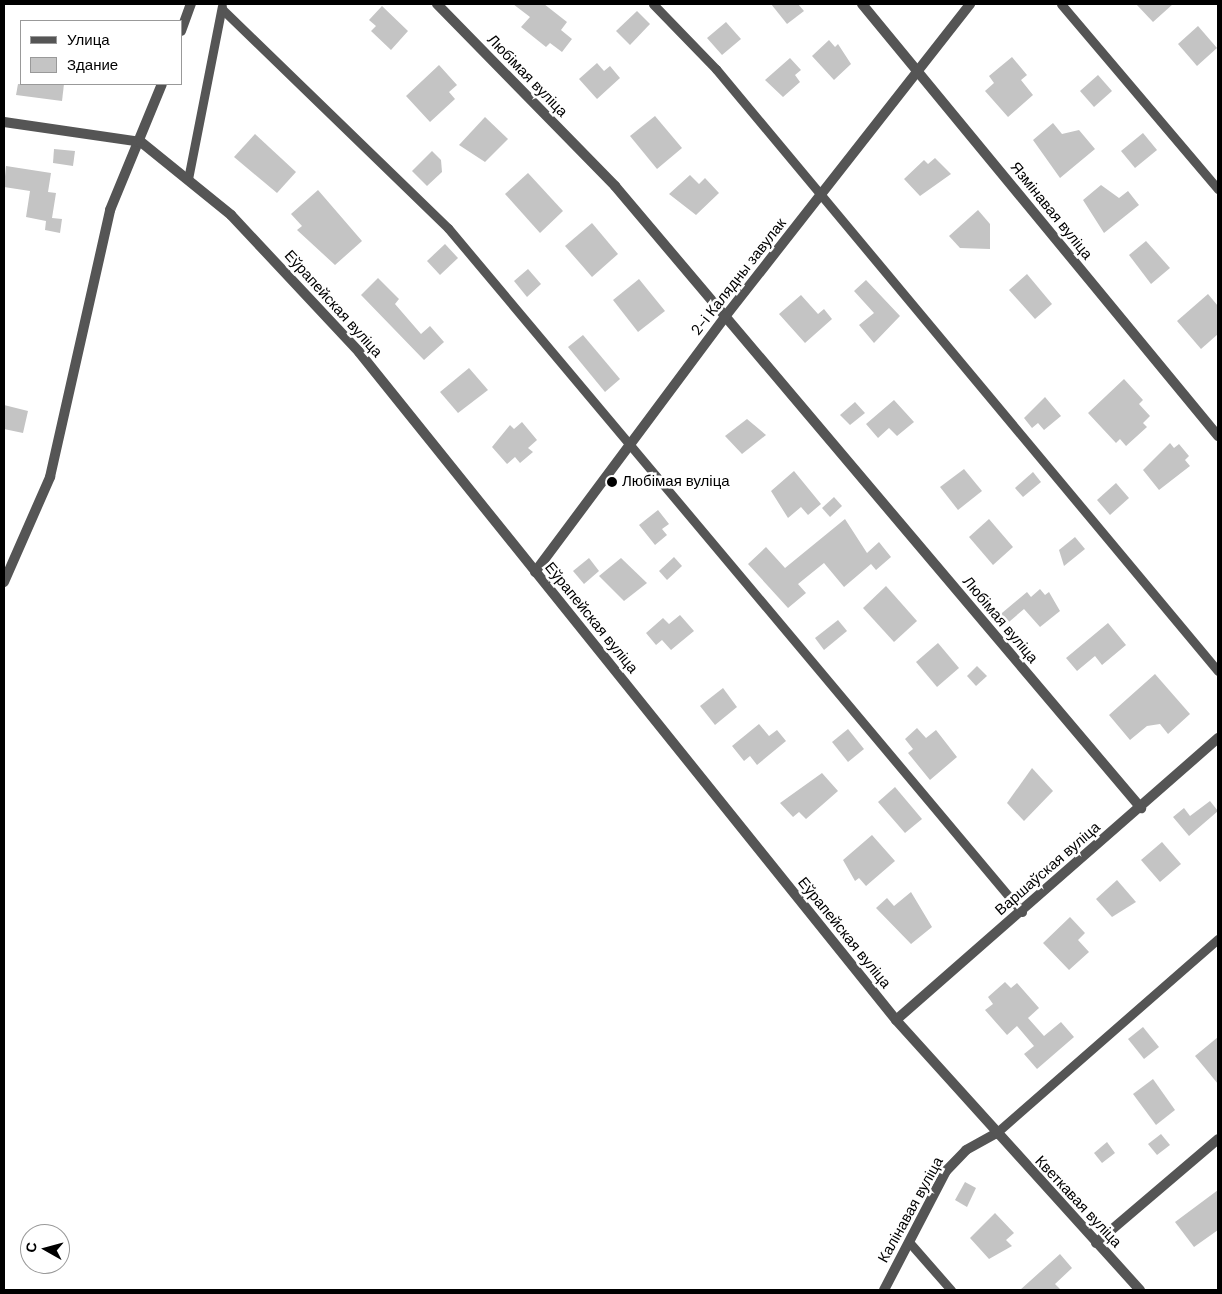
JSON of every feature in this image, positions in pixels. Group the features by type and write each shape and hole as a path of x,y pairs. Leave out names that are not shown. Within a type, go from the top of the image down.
{"street":[{"path":"182,28 191,4"},
{"name":"Любімая вуліца","path":"437,4 615,186 724,318 1141,808"},
{"name":"Язмінавая вуліца","path":"862,4 1218,436"},
{"name":"2-і Калядны завулак","path":"535,572 724,318 822,196 970,4"},
{"path":"4,582 50,477 110,210 141,142 162,85"},
{"path":"4,122 141,142"},
{"name":"Еўрапейская вуліца","path":"141,142 231,215 360,352 896,1020 995,1134"},
{"name":"Варшаўская вуліца","path":"896,1020 1141,808 1218,738"},
{"name":"Калінавая вуліца","path":"884,1290 957,1157 995,1134"},
{"name":"Кветкавая вуліца","path":"995,1134 1140,1290"},
{"path":"1096,1243 1218,1139"}],"lane":[{"path":"653,4 716,69 1218,671"},
{"path":"1061,4 1218,190"},
{"path":"188,180 222,6"},
{"path":"222,6 448,228 631,441 1022,912"},
{"path":"995,1134 1218,939"},
{"path":"909,1242 951,1290"}],"building":[{"path":"513,4 544,4 567,22 561,30 572,39 562,52 550,43 546,47 521,27 530,17"},
{"path":"771,4 798,4 804,11 787,24"},
{"path":"1136,4 1173,4 1153,22"},
{"path":"382,6 408,31 391,50 371,31 376,26 369,20"},
{"path":"637,11 650,24 630,45 616,31"},
{"path":"726,22 741,39 722,55 707,38"},
{"path":"1198,26 1217,48 1197,66 1178,44"},
{"path":"829,40 835,47 838,44 851,64 834,80 812,56"},
{"path":"1012,57 1027,75 1021,80 1033,95 1008,117 985,91 994,83 989,76"},
{"path":"790,58 801,70 795,75 800,82 783,97 765,80"},
{"path":"597,63 604,71 610,66 620,78 597,99 579,79"},
{"path":"439,65 457,85 449,92 455,99 430,122 406,96"},
{"path":"1098,75 1112,91 1094,107 1080,91"},
{"path":"18,84 64,85 62,101 16,95"},
{"path":"655,116 682,148 657,169 630,136"},
{"path":"485,117 508,139 485,162 459,145"},
{"path":"1053,123 1062,134 1079,130 1095,149 1060,178 1033,140"},
{"path":"1143,133 1157,150 1135,168 1121,151"},
{"path":"255,134 296,172 277,193 234,157"},
{"path":"54,149 75,151 73,166 53,163"},
{"path":"432,151 441,160 442,172 427,186 412,171"},
{"path":"935,158 951,174 920,196 904,179 924,160 928,164"},
{"path":"6,166 51,173 48,192 56,193 52,218 62,219 60,233 45,230 46,221 26,217 30,191 4,187"},
{"path":"528,173 563,211 540,233 505,194"},
{"path":"690,175 699,184 705,178 719,193 696,215 669,194"},
{"path":"1101,185 1119,198 1128,191 1139,205 1104,233 1083,200"},
{"path":"318,190 362,241 335,265 297,230 302,226 291,214"},
{"path":"978,210 990,224 990,249 960,248 949,236"},
{"path":"592,223 618,254 592,277 565,246"},
{"path":"1146,241 1170,268 1151,284 1129,255"},
{"path":"445,244 458,258 440,275 427,261"},
{"path":"528,269 541,284 527,297 514,281"},
{"path":"1027,274 1052,304 1035,319 1009,290"},
{"path":"378,278 399,299 395,304 421,334 430,326 444,342 424,360 361,295"},
{"path":"639,279 665,311 638,332 613,300"},
{"path":"866,280 900,316 874,343 859,325 874,313 854,291"},
{"path":"1208,294 1218,306 1218,334 1201,349 1177,321"},
{"path":"801,295 818,314 824,309 832,319 805,343 779,314"},
{"path":"583,335 620,379 605,392 568,347"},
{"path":"469,368 488,390 458,413 440,392"},
{"path":"1124,379 1143,400 1139,404 1150,416 1143,423 1147,427 1126,446 1120,439 1116,443 1088,413"},
{"path":"1045,397 1061,416 1044,430 1038,423 1032,428 1024,418"},
{"path":"894,400 914,422 897,436 889,428 878,438 866,424"},
{"path":"855,402 865,413 850,425 840,415"},
{"path":"4,405 28,411 23,433 4,429"},
{"path":"747,419 766,435 742,454 725,436"},
{"path":"522,422 537,440 528,448 533,452 520,463 515,457 507,464 492,447 510,425 514,429"},
{"path":"1170,443 1174,448 1179,444 1189,456 1185,460 1190,466 1159,490 1143,470"},
{"path":"964,469 982,491 958,510 940,487"},
{"path":"794,471 821,504 808,515 801,507 788,518 771,491"},
{"path":"1033,472 1041,482 1023,497 1015,488"},
{"path":"1116,483 1129,498 1110,515 1097,500"},
{"path":"834,497 842,506 830,517 822,508"},
{"path":"658,510 669,524 662,529 667,535 655,545 639,525"},
{"path":"845,519 867,553 879,542 891,557 876,570 871,564 844,587 824,563 798,584 806,593 788,608 748,564 766,547 785,568"},
{"path":"989,519 1013,547 993,565 969,537"},
{"path":"1075,537 1085,549 1064,566 1059,550"},
{"path":"674,557 682,566 667,580 659,571"},
{"path":"589,558 599,571 584,584 573,571"},
{"path":"621,558 647,583 624,601 599,576"},
{"path":"886,586 917,621 894,642 863,608"},
{"path":"1040,589 1045,595 1049,592 1060,611 1040,627 1024,609 1003,627 996,618 1027,592 1031,597"},
{"path":"680,615 694,631 671,650 662,640 656,645 646,633 663,618 669,624"},
{"path":"838,620 847,631 824,650 815,638"},
{"path":"1108,623 1126,645 1102,665 1095,656 1077,671 1066,658"},
{"path":"938,643 959,668 937,687 916,662"},
{"path":"977,666 987,676 976,686 967,676"},
{"path":"1155,674 1190,714 1168,734 1160,724 1147,726 1130,740 1109,715"},
{"path":"723,688 737,707 715,725 700,706"},
{"path":"759,724 769,736 777,730 786,741 757,765 750,756 744,761 732,746"},
{"path":"917,728 926,738 936,730 957,757 930,780 908,753 913,749 905,739"},
{"path":"848,729 864,749 848,762 832,742"},
{"path":"1032,768 1053,791 1024,821 1007,803"},
{"path":"822,773 838,791 806,819 799,812 793,817 780,803"},
{"path":"895,787 922,819 905,833 878,802"},
{"path":"1210,801 1218,811 1189,836 1173,817 1184,808 1190,816"},
{"path":"872,835 895,861 866,886 859,878 855,881 843,860"},
{"path":"1162,842 1181,864 1160,882 1141,860"},
{"path":"1117,880 1136,902 1112,917 1096,899"},
{"path":"911,892 932,927 911,944 876,908 887,898 894,906"},
{"path":"1070,917 1085,933 1078,940 1089,952 1069,970 1043,943"},
{"path":"1005,982 1011,988 1017,983 1039,1008 1028,1018 1044,1036 1061,1022 1074,1037 1037,1069 1024,1054 1034,1046 1017,1026 1007,1035 985,1010 993,1004 988,997"},
{"path":"1143,1027 1159,1047 1144,1059 1128,1039"},
{"path":"1218,1037 1218,1084 1195,1056"},
{"path":"1153,1079 1175,1110 1156,1125 1133,1094"},
{"path":"1161,1134 1170,1145 1157,1155 1148,1144"},
{"path":"1107,1142 1115,1153 1102,1163 1094,1153"},
{"path":"965,1182 976,1188 967,1207 955,1200"},
{"path":"1218,1190 1218,1230 1194,1247 1175,1222"},
{"path":"995,1213 1014,1233 1006,1240 1012,1246 989,1259 970,1238"},
{"path":"1060,1254 1072,1268 1055,1284 1061,1290 1020,1290"}],"place":[{"name":"Любімая вуліца","path":"612,482"}]}
